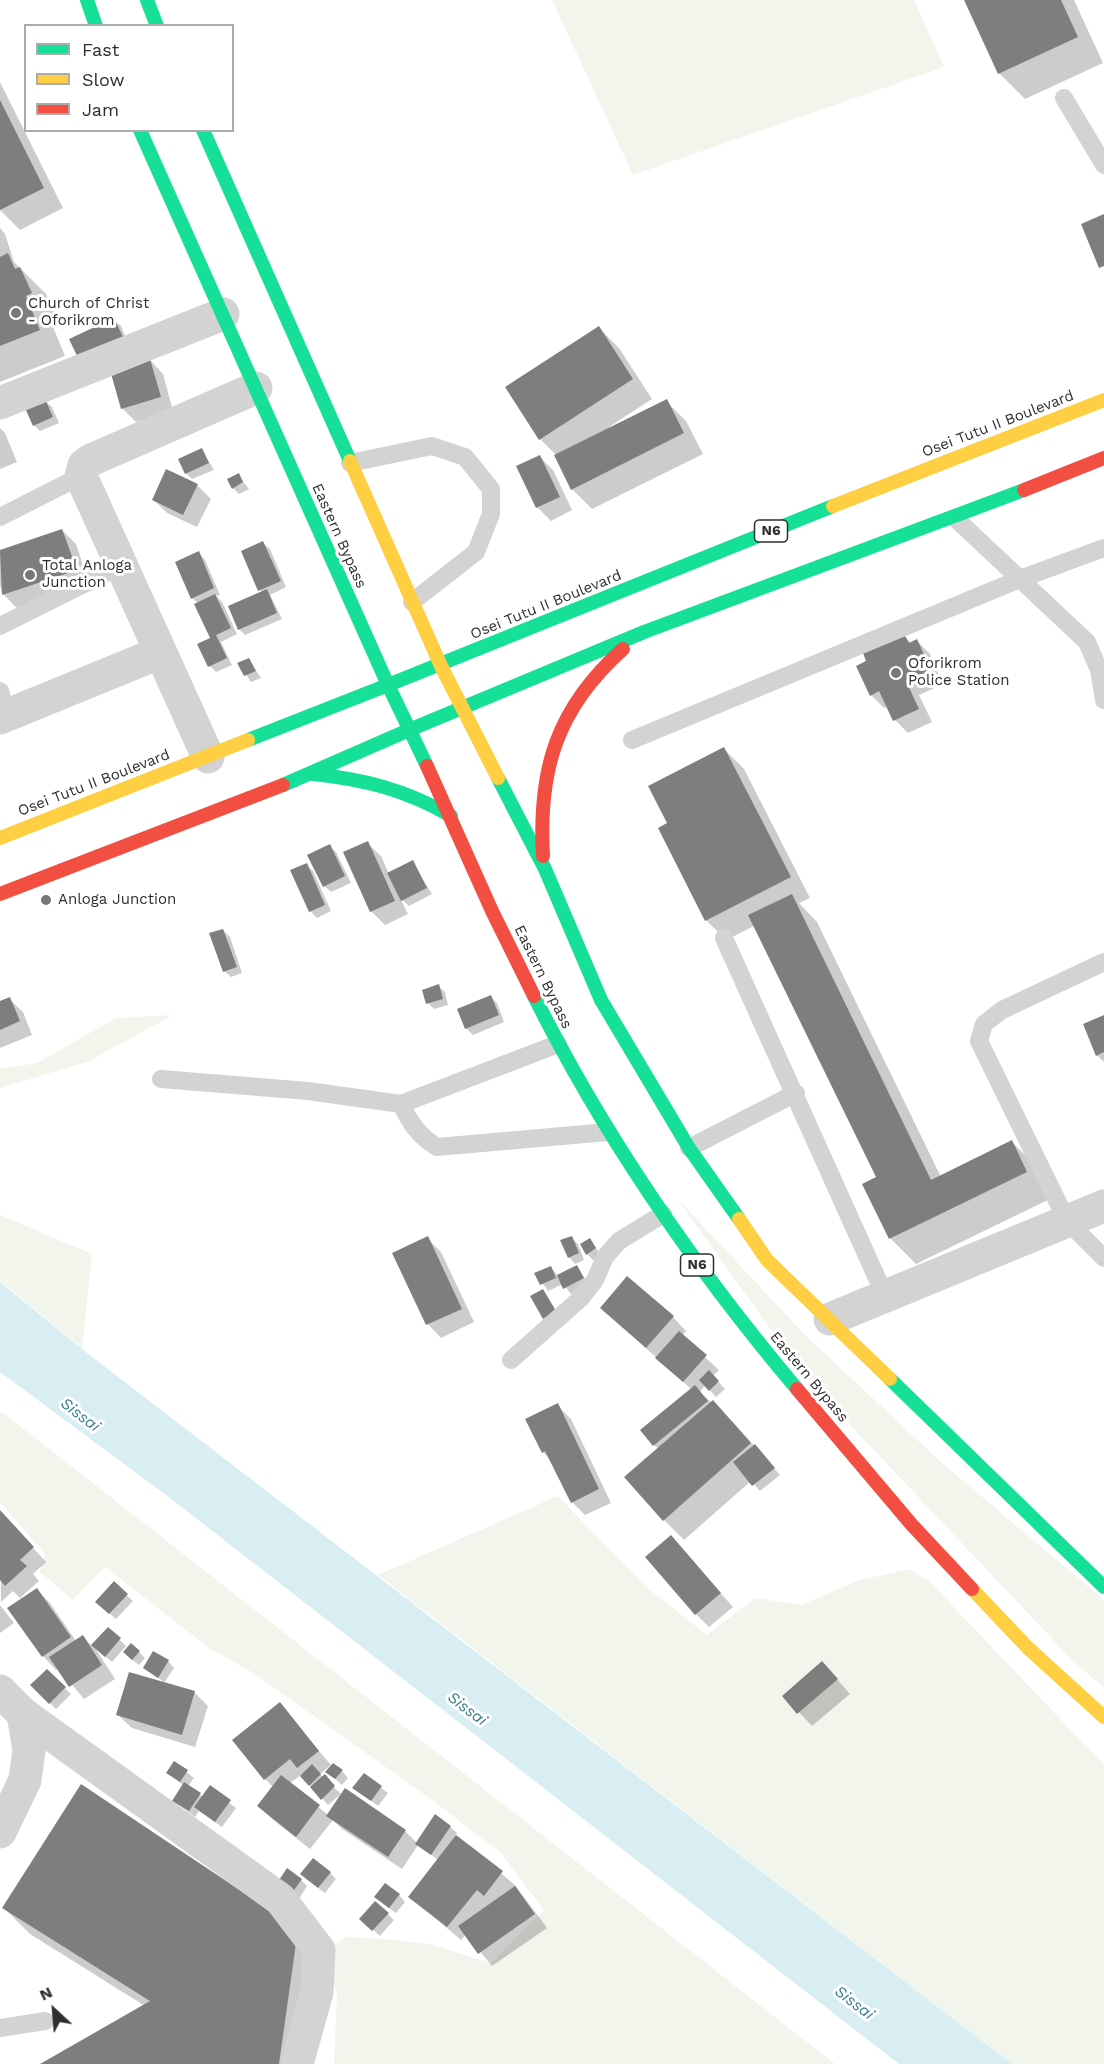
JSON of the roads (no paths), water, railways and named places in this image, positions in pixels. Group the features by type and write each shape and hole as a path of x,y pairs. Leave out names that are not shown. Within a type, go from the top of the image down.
{"main road":[{"path":"87,0 95,24"},
{"path":"147,0 156,24"},
{"name":"Eastern Bypass","path":"141,132 388,685 451,816 492,911 558,1044 608,1132 693,1259 777,1365 912,1525 1028,1648 1104,1717"},
{"path":"204,132 441,666 545,869 602,1000 689,1148 767,1260 830,1318 1104,1587"},
{"name":"Osei Tutu II Boulevard","path":"0,838 441,666 810,515 1104,400"},
{"path":"0,894 314,774 409,730 644,632 955,518 1104,458"},
{"path":"545,869 539,824 543,778 557,735 578,695 608,660 644,632"},
{"path":"314,774 351,777 388,785 423,798 451,816"}],"street":[{"path":"0,403 223,314"},
{"path":"208,757 159,653 81,476 84,465 91,460 255,388"},
{"path":"2,708 159,653"},
{"path":"830,1318 1104,1206"},
{"path":"0,1691 23,1714 280,1899 319,1950 317,1992 297,2064"},
{"path":"0,1832 25,1780 29,1750 23,1714"}],"lane":[{"path":"1065,98 1104,165"},
{"path":"350,464 432,446 465,457 491,489 491,514 476,552 412,602"},
{"path":"0,517 81,476"},
{"path":"955,518 1087,642 1099,670 1104,700"},
{"path":"632,740 1020,579 1104,548"},
{"path":"0,626 120,566"},
{"path":"724,938 796,1093 885,1296"},
{"path":"1104,962 1002,1010 984,1024 979,1041 1067,1221 1104,1258"},
{"path":"160,1079 308,1091 401,1104 558,1044"},
{"path":"689,1148 796,1093"},
{"path":"401,1104 409,1121 423,1138 437,1147 608,1132"},
{"path":"511,1360 581,1298 595,1280 604,1257 619,1242 663,1214"},
{"path":"0,2028 45,2020"}],"water":[{"name":"Sissai","path":"0,1282 87,1353 1012,2064 899,2064 170,1498 0,1372"}],"place":[{"name":"Church of Christ - Oforikrom","path":"16,313"},
{"name":"Total Anloga Junction","path":"30,575"},
{"name":"Oforikrom Police Station","path":"896,673"},
{"name":"Anloga Junction","path":"46,900"}]}
